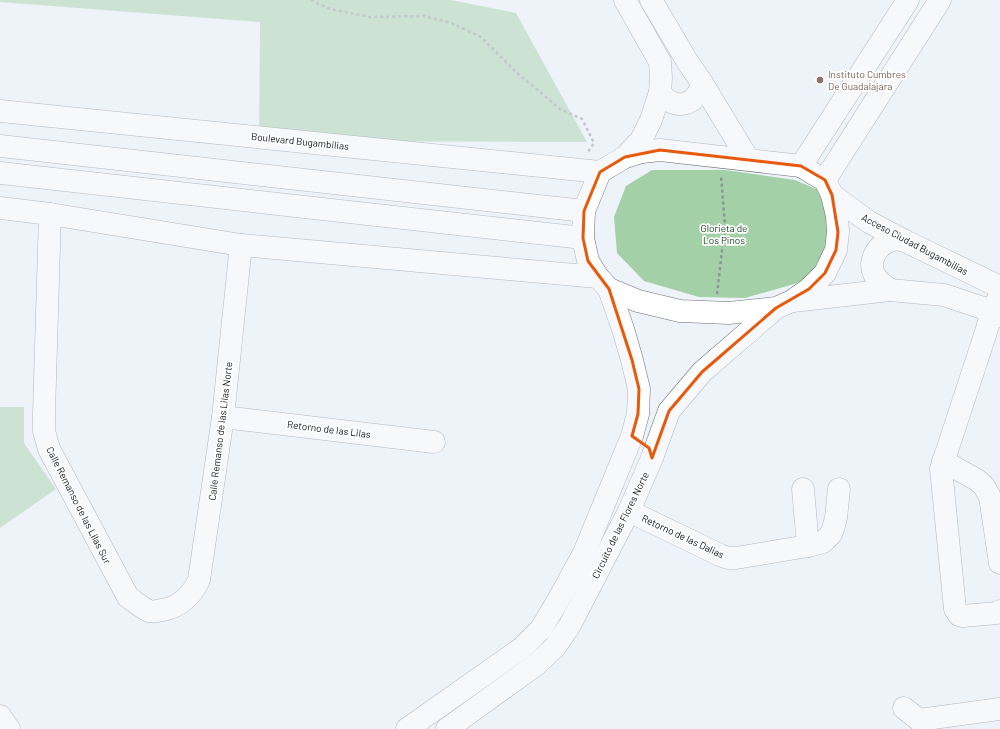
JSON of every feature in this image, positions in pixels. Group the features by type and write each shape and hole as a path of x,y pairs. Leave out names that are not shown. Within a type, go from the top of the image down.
{"street":[{"path":"625,0 660,62 661,78 660,92 652,120 641,140 625,158"},
{"path":"651,0 748,159"},
{"path":"0,146 584,211 600,172 625,158 642,152 660,150 801,166 908,0"},
{"path":"829,188 940,0"},
{"path":"660,92 664,98 670,102 684,104 697,96 701,90 702,83"},
{"name":"Boulevard Bugambilias","path":"0,111 600,172"},
{"name":"Acceso Ciudad Bugambilias","path":"801,166 812,173 869,222 1000,287"},
{"path":"0,173 584,238"},
{"name":"Circuito de las Flores Norte","path":"447,729 537,664 555,647 570,625 629,511 652,458 669,411 702,372 784,304 809,289 825,273 836,250 838,232 837,216 829,188"},
{"path":"0,208 50,214 241,245 603,283 638,301 680,311 729,313 890,290 944,295 997,307 986,332 941,469 955,609 959,615 963,616 997,613 1000,611"},
{"name":"Circuito de las Flores Norte","path":"407,729 522,648 540,629 556,604 584,553 632,436 638,414 638,389 632,360 623,329 603,283 588,261 584,238 584,211"},
{"name":"Calle Remanso de las Lilas Sur","path":"50,214 44,413 44,431 49,449 128,597 149,610 165,610 174,606"},
{"path":"890,290 878,280 874,274 872,266 873,258 880,247 885,243 892,240 905,241"},
{"name":"Calle Remanso de las Lilas Norte","path":"174,606 189,595 199,580 223,417 241,245"},
{"name":"Retorno de las Lilas","path":"223,417 434,442"},
{"path":"632,436 649,448 652,458"},
{"path":"943,461 977,480 984,486 990,497 1000,563"},
{"path":"803,489 808,546"},
{"name":"Retorno de las Dalias","path":"629,511 728,558 736,558 808,546 823,542 831,534 833,529 836,518 839,489"},
{"path":"904,708 919,720 1000,709"},
{"path":"0,716 9,729"}],"path":[{"path":"311,0 330,9 370,17 424,16 438,19 451,22 481,37 516,72 560,109 582,119 594,144 575,170"},
{"path":"716,313 725,226 720,156"}],"highlighted area":[{"path":"660,150 801,166 825,180 832,195 838,232 836,250 825,273 809,289 776,308 702,372 669,411 652,458 649,448 632,436 638,414 639,389 632,360 609,289 588,261 583,238 584,211 600,172 625,157"}],"green space":[{"path":"0,0 451,0 516,13 587,142 259,141 260,22 0,2"},
{"name":"Glorieta de Los Pinos","path":"652,170 725,170 795,180 825,193 833,250 801,282 745,298 699,297 644,281 617,253 614,217 626,186"},
{"path":"0,407 24,407 24,443 56,489 0,528"}],"place":[{"name":"Instituto Cumbres De Guadalajara","path":"820,80"}]}
